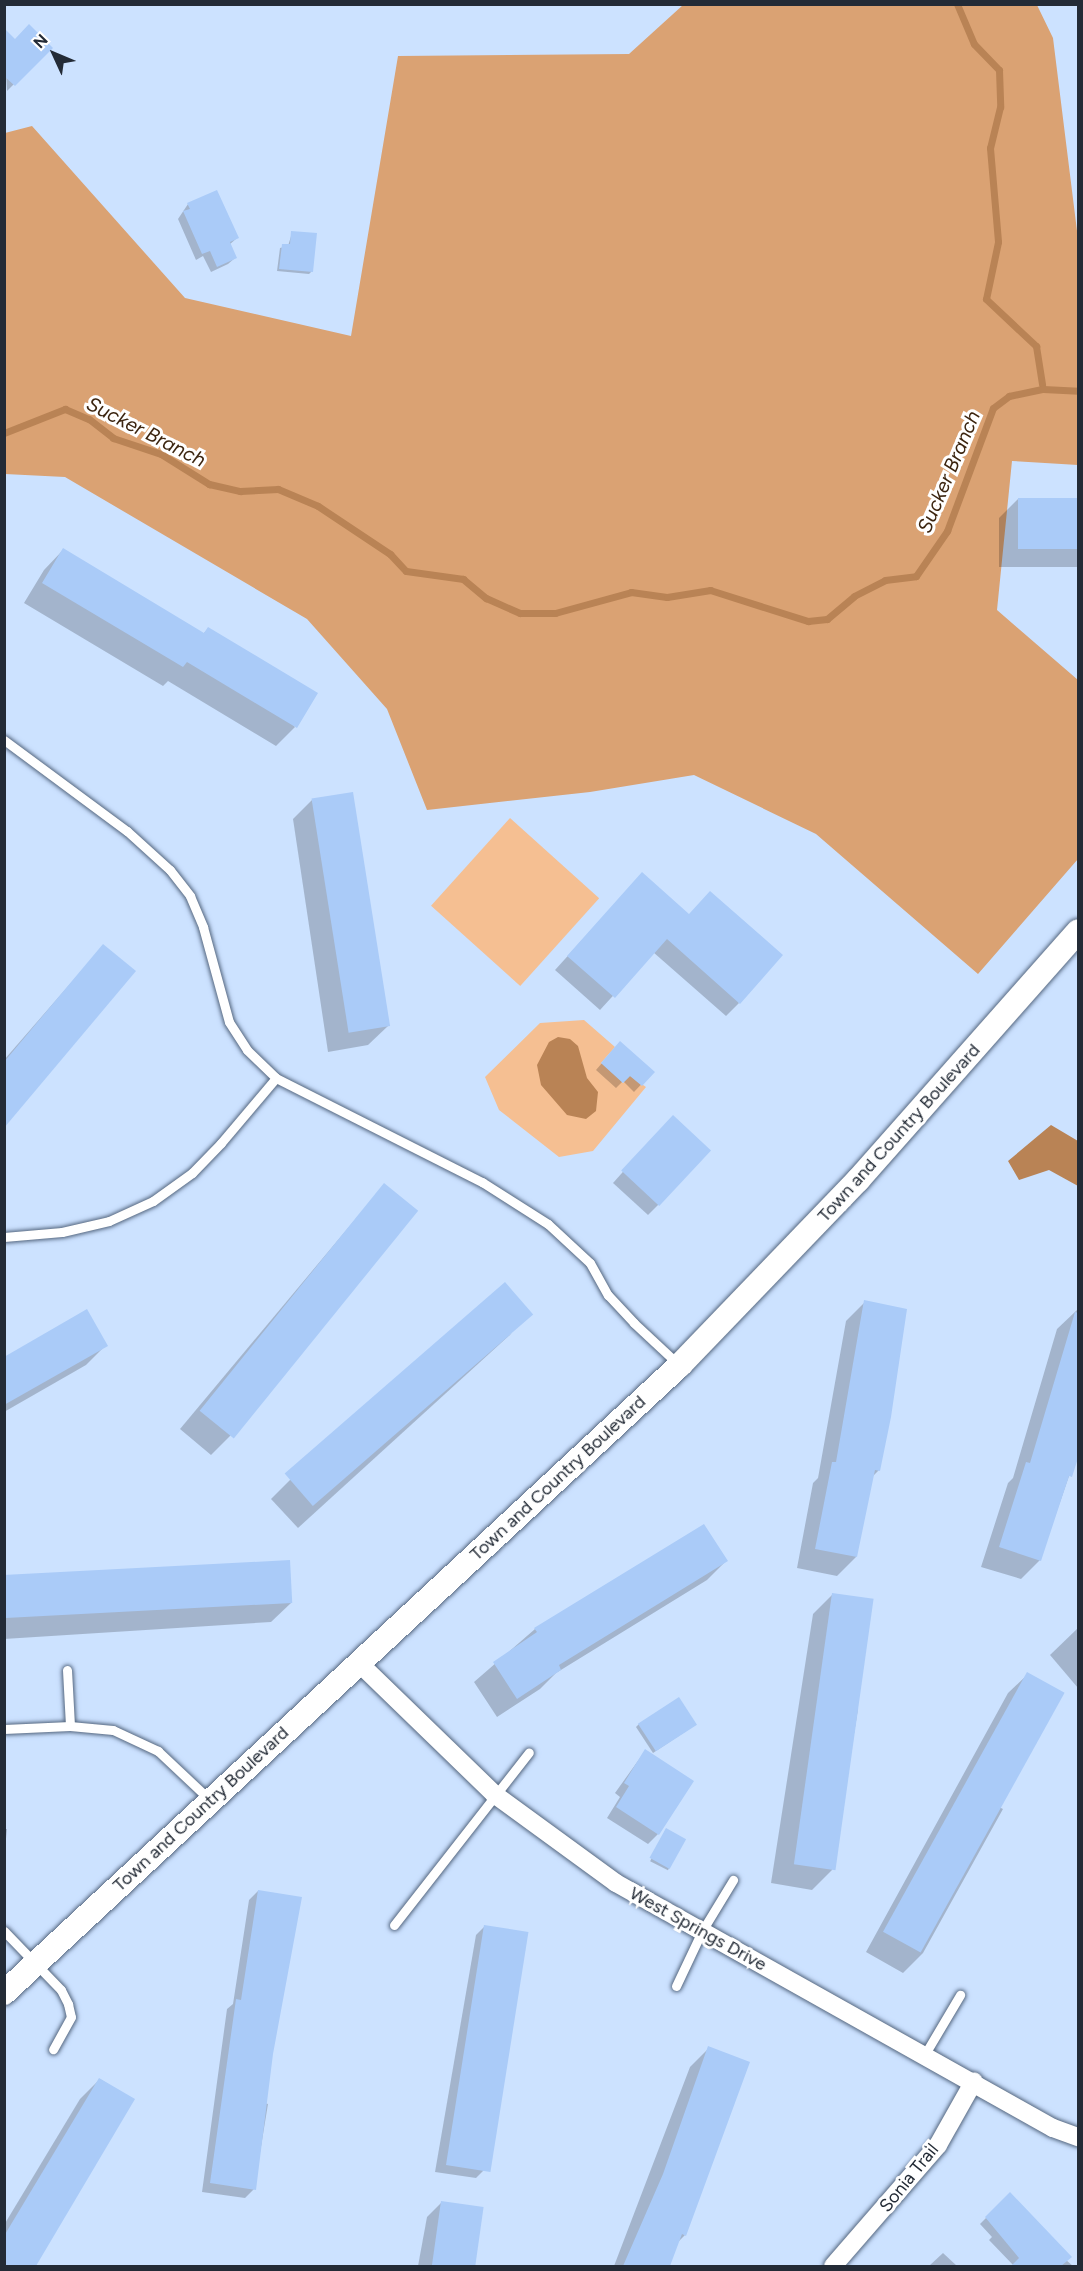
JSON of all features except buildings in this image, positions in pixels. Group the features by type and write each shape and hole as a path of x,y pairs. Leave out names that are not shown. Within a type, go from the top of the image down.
{"street":[{"name":"Town and Country Boulevard","path":"4,1994 358,1662 680,1365 858,1180 1078,931"},
{"name":"West Springs Drive","path":"358,1662 494,1794 541,1832 616,1883 926,2054 1053,2128 1078,2137"},
{"name":"Sonia Trail","path":"833,2266 938,2145 974,2082"}],"lane":[{"path":"4,740 127,831 170,870 190,896 203,927 230,1022 247,1050 276,1078 482,1182 548,1224 590,1263 609,1295 634,1323 680,1365"},
{"path":"4,1237 62,1232 109,1221 153,1201 192,1173 221,1143 276,1078"},
{"path":"67,1670 70,1726"},
{"path":"4,1730 70,1726 113,1730 136,1738 158,1751 210,1800"},
{"path":"394,1925 529,1752"},
{"path":"676,1986 702,1931 733,1880"},
{"path":"4,1931 61,1990 71,2017 53,2049"},
{"path":"926,2054 960,1995"}],"shaded area":[{"path":"683,5 1037,5 1053,38 1078,239 1078,465 1012,461 997,610 1078,680 1078,859 978,974 816,834 694,775 590,792 427,810 387,709 307,619 65,477 5,474 5,133 32,126 185,298 351,336 398,56 629,54"},
{"path":"510,818 599,898 520,986 431,906"},
{"path":"584,1020 615,1047 601,1063 623,1083 630,1076 646,1087 593,1151 559,1157 499,1110 485,1077 540,1023"},
{"path":"558,1037 570,1039 578,1046 587,1078 598,1092 596,1111 586,1119 567,1115 541,1085 537,1065 549,1042"},
{"path":"1051,1125 1078,1141 1078,1186 1049,1170 1019,1180 1008,1161"}],"waterway":[{"path":"957,4 974,44 999,70 1000,107 990,148 998,242 986,299 1036,346 1042,385"},
{"name":"Sucker Branch","path":"4,433 65,409 89,419 113,438 161,454 209,484 240,491 278,489 318,506 390,554 406,571 463,579 486,598 520,613 555,613 631,592 667,597 710,590 808,621 827,619 854,596 885,580 916,576 947,531 993,408 1009,396 1043,389 1078,391"}]}
